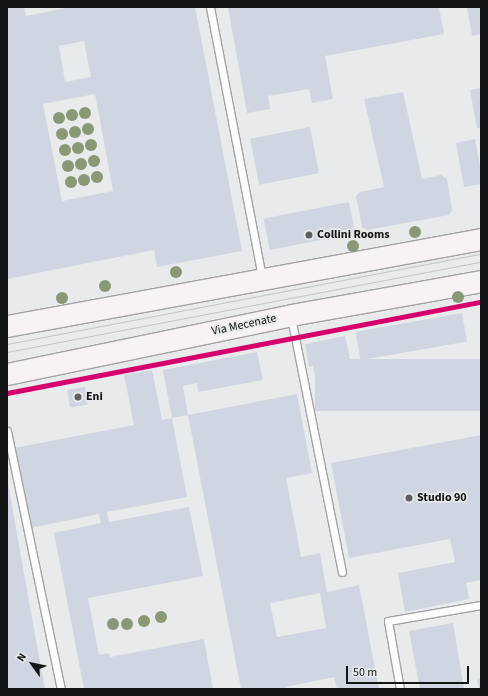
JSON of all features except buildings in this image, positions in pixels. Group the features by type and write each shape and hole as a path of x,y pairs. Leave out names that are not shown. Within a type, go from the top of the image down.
{"main road":[{"path":"7,326 481,239"},
{"name":"Via Mecenate","path":"7,374 291,315 481,281"}],"lane":[{"path":"210,7 262,280"},
{"path":"291,315 342,572"},
{"path":"7,431 61,689"},
{"path":"400,689 388,621 481,605"}],"tram line":[{"path":"7,344 481,254"},
{"path":"7,352 481,262"}],"cycle path":[{"path":"7,393 481,302"}],"place":[{"name":"Collini Rooms","path":"309,235"},
{"name":"Eni","path":"78,397"},
{"name":"Studio 90","path":"409,498"}]}
